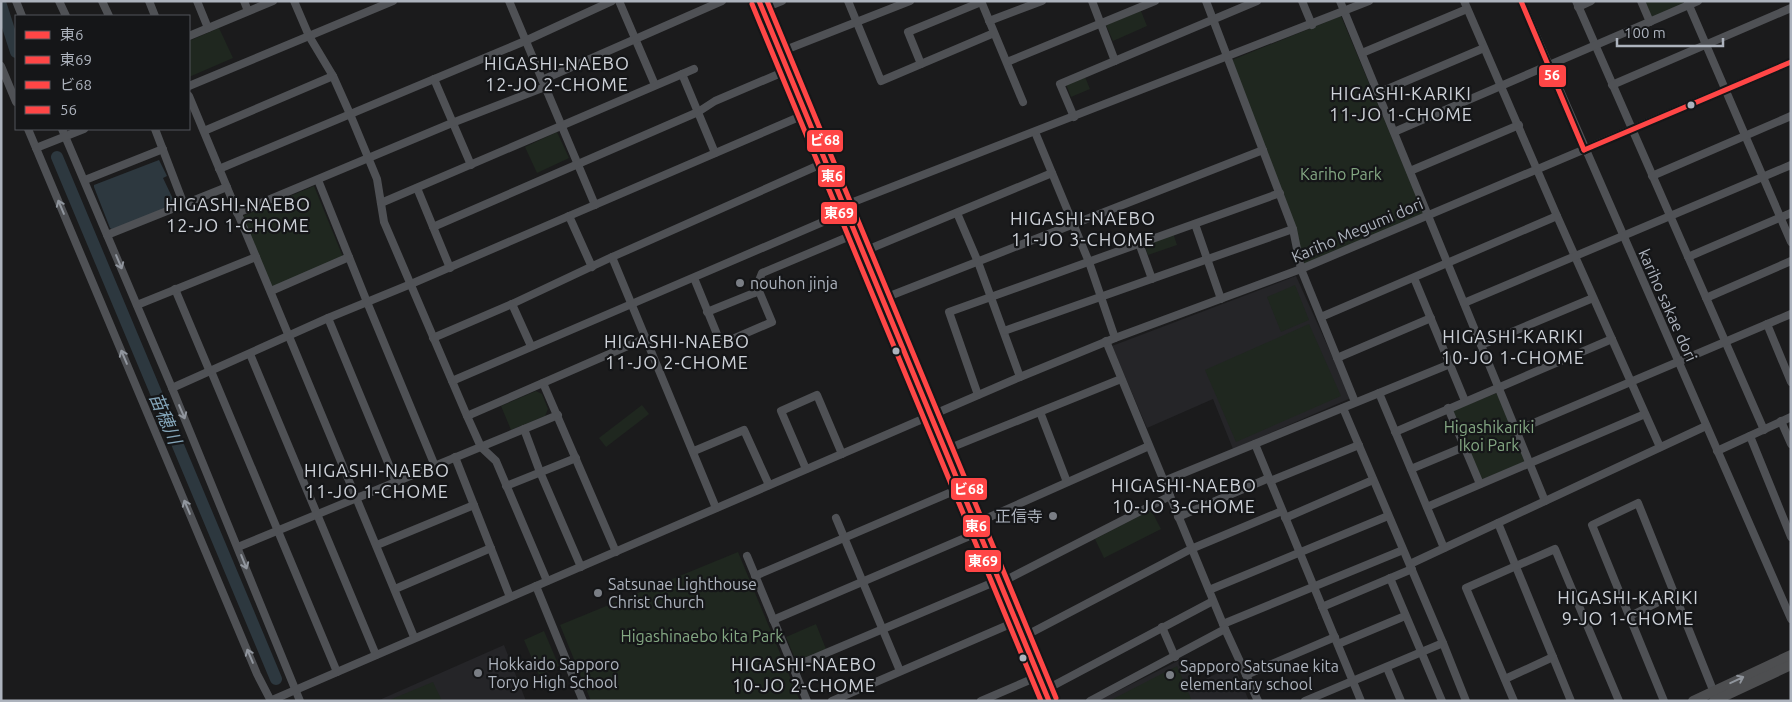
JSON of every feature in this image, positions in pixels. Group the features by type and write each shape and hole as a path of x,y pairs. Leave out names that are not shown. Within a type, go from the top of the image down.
{"main road":[{"path":"1715,697 1791,655"},
{"path":"1693,701 1715,697 1791,665"}],"street":[{"path":"16,1 22,15"},
{"path":"59,1 66,15"},
{"path":"102,1 109,15"},
{"path":"149,1 155,15"},
{"path":"197,1 208,28"},
{"path":"244,1 248,11"},
{"path":"190,36 273,1"},
{"path":"294,1 309,36 333,76 350,114 377,179 384,222 467,416 481,447 496,460 547,581"},
{"path":"190,86 393,1"},
{"path":"219,169 526,41 612,1"},
{"path":"619,1 655,85"},
{"path":"237,213 452,123 722,1"},
{"path":"782,1 761,5 1049,701"},
{"path":"848,1 880,81 994,33"},
{"path":"780,52 910,1"},
{"path":"921,64 908,32 981,1 1023,102"},
{"path":"989,22 1042,1"},
{"path":"1092,1 1115,61"},
{"path":"1006,62 1155,1"},
{"path":"1206,1 1293,229 1301,269 1355,402"},
{"path":"1074,117 1060,84 1257,1"},
{"path":"1302,1 1312,25"},
{"path":"1340,1 1545,501"},
{"path":"452,380 694,278 845,209 1369,1"},
{"name":"kariho sakae dori","path":"1520,1 1791,619"},
{"path":"1591,1 1577,4 1764,430"},
{"path":"1641,1 1650,22"},
{"path":"1394,132 1650,22 1688,3 1698,1"},
{"path":"512,2 543,83 595,205"},
{"path":"1688,3 1791,242"},
{"path":"1362,53 1466,5 1660,447"},
{"path":"1612,85 1791,8"},
{"path":"1378,93 1484,48"},
{"name":"Kariho Megumi dori","path":"270,701 414,637 616,552 1020,377 1106,341 1301,269 1791,62"},
{"path":"1,66 15,100"},
{"path":"381,203 694,69"},
{"path":"432,227 698,112 715,101 788,70"},
{"path":"682,74 714,153"},
{"path":"204,131 333,76"},
{"path":"434,79 471,165"},
{"path":"190,98 414,637"},
{"path":"172,388 328,318 450,268 806,114"},
{"path":"1652,176 1791,116"},
{"path":"1410,171 1519,125"},
{"path":"28,130 270,701"},
{"path":"62,130 172,388 300,701"},
{"path":"36,148 82,130"},
{"path":"155,130 184,204"},
{"path":"1035,132 1089,262 1115,338"},
{"path":"85,180 163,149"},
{"path":"882,300 1263,150"},
{"path":"433,338 826,162"},
{"path":"1464,303 1791,165"},
{"path":"862,252 1052,173"},
{"path":"318,180 366,302 435,466"},
{"path":"107,235 227,187"},
{"path":"417,188 450,268"},
{"path":"978,395 949,312 1280,194"},
{"path":"958,213 991,296 1020,377"},
{"path":"1688,257 1791,213"},
{"path":"569,216 592,267"},
{"path":"1321,317 1557,216"},
{"path":"1195,224 1221,299"},
{"path":"1004,331 1293,229"},
{"path":"754,294 762,273 855,234"},
{"path":"1139,243 1152,278"},
{"path":"137,305 256,257"},
{"path":"271,291 349,257"},
{"path":"612,257 716,508"},
{"path":"1706,298 1791,261"},
{"path":"694,278 707,312 721,344 772,322 760,291 707,312"},
{"path":"1414,278 1465,401"},
{"path":"175,289 337,672"},
{"path":"1481,345 1593,298"},
{"path":"512,304 531,346"},
{"path":"1517,430 1791,314"},
{"path":"328,318 396,482"},
{"path":"1337,358 1432,318"},
{"path":"1767,324 1789,373 1791,382"},
{"path":"467,416 646,338"},
{"path":"1395,432 1612,339"},
{"path":"1106,341 1213,600 1258,701"},
{"path":"250,354 376,655"},
{"path":"1164,481 1450,364"},
{"path":"945,450 1121,379"},
{"path":"543,383 616,552"},
{"path":"1379,393 1444,548"},
{"path":"806,469 781,411 817,395 842,454"},
{"path":"1343,408 1444,643 1466,701"},
{"path":"1448,408 1480,484"},
{"path":"1040,412 1067,482"},
{"path":"1427,507 1645,414"},
{"path":"238,547 558,415"},
{"path":"1717,451 1791,417"},
{"path":"1781,421 1791,444"},
{"path":"1322,607 1390,578 1444,548 1706,426"},
{"path":"524,429 540,472 581,567"},
{"path":"694,451 744,430 769,485"},
{"path":"1750,436 1791,537"},
{"path":"1255,444 1361,701"},
{"path":"1178,517 1359,445"},
{"path":"976,523 1149,446"},
{"path":"1411,469 1464,447"},
{"path":"455,457 510,597"},
{"path":"506,486 576,458"},
{"path":"1022,638 1192,549 1373,480"},
{"path":"755,576 961,488"},
{"path":"793,667 1000,582 1170,496"},
{"path":"1664,701 1592,525 1638,504 1715,697"},
{"path":"377,545 474,505"},
{"path":"1209,590 1388,516"},
{"path":"836,518 900,671"},
{"path":"1498,523 1571,701"},
{"path":"774,620 979,532"},
{"path":"395,589 491,548"},
{"path":"1514,701 1466,588 1556,549 1619,701"},
{"path":"1090,701 1175,656 1224,626 1403,550"},
{"path":"747,556 807,701"},
{"path":"1390,578 1442,701"},
{"path":"536,586 583,701"},
{"path":"1630,616 1675,594"},
{"path":"1782,600 1791,596"},
{"path":"1045,690 1213,600"},
{"path":"1246,675 1336,640 1405,616"},
{"path":"832,701 1015,622"},
{"path":"1162,627 1175,656"},
{"path":"1305,701 1444,643"},
{"path":"1504,679 1553,657"},
{"path":"1387,668 1401,701"},
{"path":"982,701 1039,676"}],"shaded area":[{"path":"159,160 167,176 163,178 173,199 171,200 173,205 113,230 110,228 94,185"},
{"path":"1296,276 1351,398 1233,449 1213,399 1147,428 1112,346"},
{"name":"Hokkaido Sapporo Toryo High School","path":"504,645 526,701 377,701"},
{"name":"Sapporo Satsunae kita elementary school","path":"1182,659 1195,684 1234,665 1249,701 1098,701"}],"green space":[{"path":"1645,1 1683,1 1684,4 1652,18"},
{"path":"1141,11 1147,26 1113,41 1106,25"},
{"name":"Kariho Park","path":"1341,16 1424,215 1300,267 1295,228 1232,60"},
{"path":"219,28 233,58 190,77 190,41"},
{"path":"1085,77 1090,89 1071,97 1066,84"},
{"path":"557,132 569,158 537,173 525,147"},
{"path":"314,186 343,257 271,288 241,217"},
{"path":"1173,233 1177,245 1148,255 1144,244"},
{"path":"1295,285 1309,320 1281,332 1267,297"},
{"path":"1309,324 1341,396 1236,442 1205,370"},
{"path":"536,391 542,394 548,409 545,416 511,430 501,406"},
{"name":"Higashikariki Ikoi Park","path":"1497,393 1526,461 1481,480 1452,411"},
{"path":"642,405 649,414 606,447 599,438"},
{"path":"1151,510 1161,529 1104,558 1095,539"},
{"name":"Higashinaebo kita Park","path":"738,552 800,701 591,701 560,625"},
{"path":"816,624 826,649 796,661 786,637"},
{"path":"544,631 559,666 539,675 524,640"},
{"path":"1177,666 1192,701 1109,701"},
{"path":"433,682 442,701 387,701"}],"waterway":[{"name":"苗穂川","path":"1,5 15,49"},
{"name":"苗穂川","path":"57,157 276,679"}],"transit line":[{"name":"東6","path":"759,1 1049,701"},
{"name":"ビ68","path":"767,1 1056,698"},
{"name":"56","path":"1521,1 1584,150"},
{"name":"東69","path":"752,4 1041,701"},
{"name":"56","path":"1584,150 1791,62"}],"place":[{"name":"nouhon jinja","path":"740,283"},
{"name":"正信寺","path":"1053,516"},
{"name":"Satsunae Lighthouse Christ Church","path":"598,593"},
{"name":"Hokkaido Sapporo Toryo High School","path":"478,673"},
{"name":"Sapporo Satsunae kita elementary school","path":"1170,675"}],"district":[{"name":"HIGASHI-NAEBO 12-JO 2-CHOME","path":"557,73"},
{"name":"HIGASHI-KARIKI 11-JO 1-CHOME","path":"1401,104"},
{"name":"HIGASHI-NAEBO 12-JO 1-CHOME","path":"238,214"},
{"name":"HIGASHI-NAEBO 11-JO 3-CHOME","path":"1083,228"},
{"name":"HIGASHI-KARIKI 10-JO 1-CHOME","path":"1513,346"},
{"name":"HIGASHI-NAEBO 11-JO 2-CHOME","path":"677,351"},
{"name":"HIGASHI-NAEBO 11-JO 1-CHOME","path":"377,480"},
{"name":"HIGASHI-NAEBO 10-JO 3-CHOME","path":"1184,495"},
{"name":"HIGASHI-KARIKI 9-JO 1-CHOME","path":"1628,607"},
{"name":"HIGASHI-NAEBO 10-JO 2-CHOME","path":"804,674"}]}
